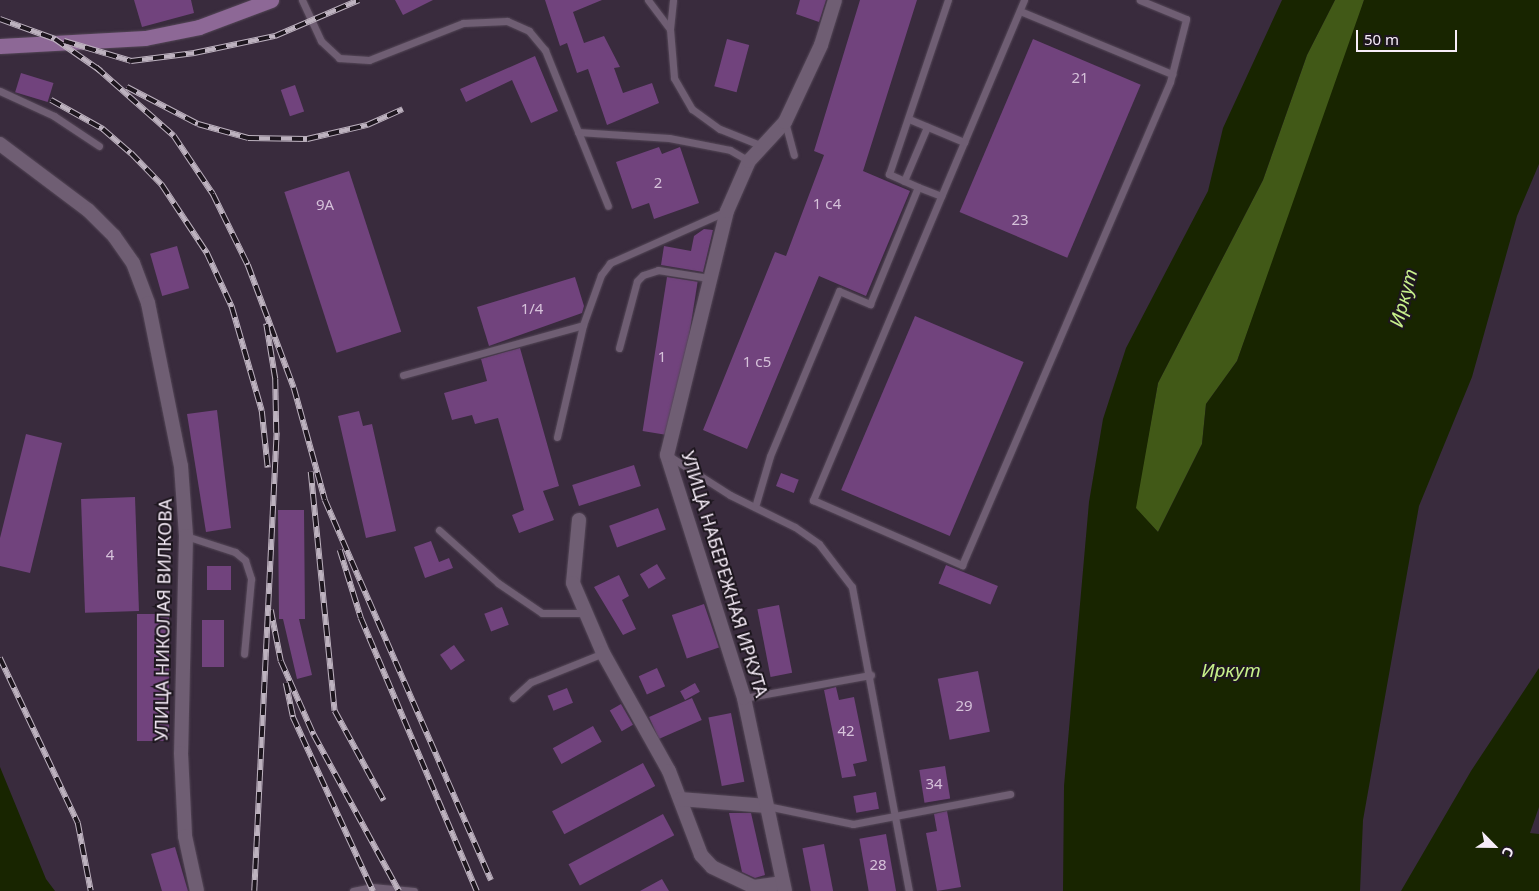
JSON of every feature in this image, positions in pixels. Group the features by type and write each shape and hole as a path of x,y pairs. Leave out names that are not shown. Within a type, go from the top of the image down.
{"main road":[{"path":"0,46 145,38 200,27 270,0"}],"street":[{"name":"УЛИЦА НАБЕРЕЖНАЯ ИРКУТА","path":"780,887 767,806 744,698 666,455 708,278 727,211 749,161 785,122 821,45 835,0"},
{"name":"УЛИЦА НИКОЛАЯ ВИЛКОВА","path":"0,144 88,210 133,262 148,303 182,466 186,536 181,753 185,836 197,891"},
{"path":"580,520 573,583 588,612 603,653 640,713 680,799 701,855 712,867 754,887 780,887"},
{"path":"680,799 767,806"}],"lane":[{"path":"302,0 321,41 339,58 369,60 463,23 507,21 529,31 545,50 608,206"},
{"path":"648,0 670,30"},
{"path":"673,0 670,30 674,78 692,109 720,128 762,146"},
{"path":"941,196 889,174 948,0"},
{"path":"1024,0 813,500 962,564 1172,74 1186,19 1140,0"},
{"path":"1020,11 1172,74"},
{"path":"0,91 54,116 99,146"},
{"path":"909,119 964,142"},
{"path":"785,122 794,155"},
{"path":"904,181 927,126"},
{"path":"578,132 669,138 730,150 749,161"},
{"path":"755,507 770,456 839,291 870,304 918,186"},
{"path":"557,437 582,325 600,276 610,264 727,211"},
{"path":"619,348 643,275 658,270 708,278"},
{"path":"403,375 582,325"},
{"path":"666,455 755,507 795,527 819,544 840,568 852,587 898,817 909,891"},
{"path":"439,530 498,582 542,612 588,612"},
{"path":"186,536 235,552 245,560 251,579 244,654"},
{"path":"514,698 531,682 603,653"},
{"path":"744,698 871,676"},
{"path":"767,806 853,824 898,817 1010,794"},
{"path":"353,891 372,887 414,891"}],"green space":[{"path":"1335,0 1364,0 1348,55 1237,361 1206,404 1202,444 1158,532 1135,508 1158,383 1263,180 1307,55"}],"water":[{"name":"Иркут","path":"1282,0 1335,0 1307,55 1263,180 1158,383 1136,508 1158,532 1202,444 1206,404 1237,361 1364,0 1539,0 1539,164 1517,216 1472,377 1419,506 1363,820 1360,891 1063,891 1064,786 1089,502 1103,419 1126,348 1208,191 1223,128"},
{"path":"1539,668 1539,807 1530,833 1539,834 1539,891 1401,891 1471,771"},
{"path":"0,767 46,879 55,891 0,891"}],"building":[{"path":"134,0 191,0 194,13 142,27"},
{"path":"395,0 433,0 403,15"},
{"path":"545,0 602,0 573,12 584,43 604,36 620,67 614,68 623,93 652,83 659,103 607,125 588,69 577,73 567,43 560,46"},
{"path":"800,0 826,0 819,22 796,14"},
{"path":"860,0 917,0 863,171 910,191 866,296 819,276 747,449 703,430 775,252 786,256 824,155 814,151"},
{"path":"727,39 749,45 737,92 714,86"},
{"path":"1033,39 1141,85 1067,258 960,212"},
{"path":"535,56 558,111 531,123 512,80 466,102 460,89"},
{"path":"21,73 54,83 48,102 15,92"},
{"path":"295,85 304,111 290,116 281,90"},
{"path":"659,147 662,154 680,147 699,203 654,219 649,203 632,209 616,162"},
{"path":"349,171 401,332 337,353 284,192"},
{"path":"704,229 713,230 703,272 661,265 664,246 691,251 694,236"},
{"path":"177,246 189,288 162,296 150,254"},
{"path":"575,277 584,306 582,313 489,346 477,307"},
{"path":"667,277 698,282 673,436 643,431"},
{"path":"915,316 1024,362 950,536 841,490"},
{"path":"520,348 559,486 543,491 554,520 519,533 512,515 524,510 498,418 475,424 472,415 452,420 444,393 487,381 481,359"},
{"path":"217,410 231,528 206,532 187,414"},
{"path":"359,411 363,426 372,424 396,531 366,538 338,416"},
{"path":"26,434 62,443 30,573 0,566 0,538"},
{"path":"634,465 641,486 579,506 572,485"},
{"path":"781,473 799,480 794,493 776,486"},
{"path":"135,497 139,611 85,613 81,499"},
{"path":"658,508 666,530 617,547 609,526"},
{"path":"278,510 304,510 305,619 299,619 312,675 297,679 283,619 279,619"},
{"path":"431,541 439,562 449,558 453,568 425,578 414,547"},
{"path":"657,564 666,579 649,589 640,574"},
{"path":"946,565 998,586 990,605 939,584"},
{"path":"207,566 231,566 231,590 207,590"},
{"path":"619,575 629,596 622,600 636,629 623,635 594,587"},
{"path":"704,604 719,647 687,659 672,615"},
{"path":"779,605 792,673 771,677 757,609"},
{"path":"502,607 509,625 491,632 484,614"},
{"path":"137,614 169,614 169,741 137,741"},
{"path":"202,620 224,620 224,667 202,667"},
{"path":"454,645 465,661 451,670 440,655"},
{"path":"657,668 665,686 647,694 639,676"},
{"path":"978,671 990,732 950,740 938,679"},
{"path":"695,683 700,692 685,700 680,691"},
{"path":"836,687 839,700 854,697 867,761 853,764 856,776 842,778 824,690"},
{"path":"567,688 573,703 554,711 548,696"},
{"path":"692,698 702,720 659,739 649,717"},
{"path":"621,704 633,725 622,731 610,710"},
{"path":"731,713 744,782 722,786 708,717"},
{"path":"593,726 602,742 561,764 553,748"},
{"path":"643,763 655,786 564,834 552,811"},
{"path":"945,766 950,799 924,803 919,770"},
{"path":"876,792 879,809 856,813 853,796"},
{"path":"947,811 961,887 937,891 926,833 937,831 934,814"},
{"path":"729,813 751,813 765,875 755,878 742,872"},
{"path":"663,814 674,835 580,885 569,864"},
{"path":"886,834 896,891 869,891 859,839"},
{"path":"824,844 833,891 811,891 802,848"},
{"path":"175,847 188,891 162,891 151,854"},
{"path":"662,879 669,891 640,891"}],"railway":[{"path":"64,41 131,61 194,53 275,36 359,0"},
{"path":"0,19 55,39 101,71"},
{"path":"96,67 174,136 213,194 248,265 294,388 325,500 491,880"},
{"path":"127,87 198,124 248,138 307,139 367,125 403,109"},
{"path":"51,100 103,129 131,153 162,185 207,253 232,307 262,411 268,468"},
{"path":"254,891 276,433 275,379 266,324"},
{"path":"311,472 335,711 384,801"},
{"path":"340,550 361,618 477,891"},
{"path":"271,610 281,661 314,735 399,891"},
{"path":"0,658 78,823 91,891"},
{"path":"286,683 293,717 373,891"}]}
